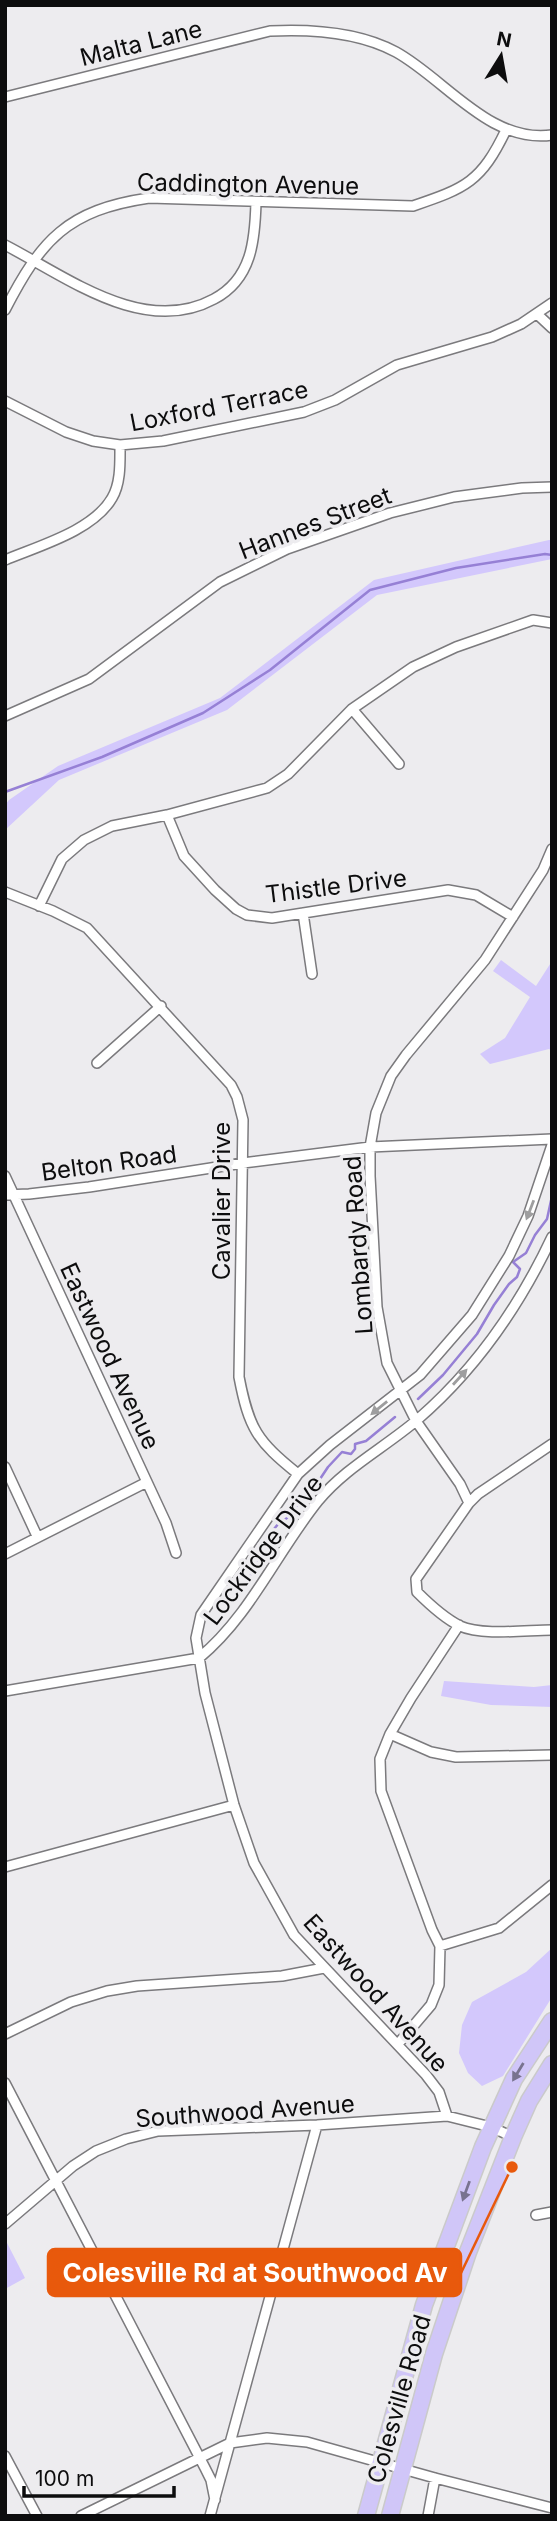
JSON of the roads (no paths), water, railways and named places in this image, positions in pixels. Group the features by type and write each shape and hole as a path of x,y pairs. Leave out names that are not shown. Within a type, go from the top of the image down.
{"highway":[{"name":"Colesville Road","path":"366,2516 425,2305 491,2127 514,2079 552,2021"},
{"name":"Colesville Road","path":"390,2516 434,2354 454,2293 513,2137 552,2064"}],"street":[{"name":"Malta Lane","path":"5,97 271,31 304,29 363,40 394,51 426,71 490,122 506,130 552,135"},
{"name":"Caddington Avenue","path":"5,310 41,250 69,225 89,213 120,202 149,198 413,206 454,192 469,182 485,167 506,130"},
{"path":"5,245 128,307 154,313 177,312 198,307 224,294 240,278 252,252 256,202"},
{"name":"Loxford Terrace","path":"5,401 66,432 93,441 120,445 163,441 304,412 335,400 397,365 492,337 522,324 552,303"},
{"path":"537,314 552,328"},
{"path":"5,560 85,525 101,513 113,497 120,470 120,445"},
{"name":"Hannes Street","path":"5,716 89,679 220,582 287,549 390,513 454,498 522,488 552,487"},
{"path":"39,906 62,859 84,840 112,826 167,815 267,788 288,774 352,709 413,667 456,647 533,620 552,623"},
{"path":"352,709 399,764"},
{"name":"Thistle Drive","path":"167,815 184,856 236,909 247,915 272,918 448,890 476,895 513,916"},
{"name":"Lombardy Road","path":"470,1503 416,1421 387,1363 377,1307 370,1147 376,1113 391,1076 472,977 543,870 552,849"},
{"name":"Cavalier Drive","path":"5,892 87,928 231,1085 243,1120 239,1377 245,1410 257,1434 266,1446 298,1474"},
{"path":"303,913 312,974"},
{"path":"97,1063 161,1006"},
{"name":"Belton Road","path":"10,1195 89,1187 370,1147 552,1139"},
{"name":"Lockridge Drive","path":"199,1658 196,1631 201,1615 298,1474 330,1445 420,1375 472,1315 509,1256 528,1216 552,1145"},
{"name":"Eastwood Avenue","path":"5,1176 10,1195 147,1482 176,1553"},
{"name":"Lockridge Drive","path":"199,1658 222,1639 325,1493 358,1464 416,1421 459,1378 494,1336 519,1300 552,1237"},
{"path":"552,1444 478,1494 416,1579 417,1592 459,1625 474,1630 552,1630"},
{"path":"5,1467 37,1536"},
{"path":"5,1554 147,1482"},
{"path":"398,2044 431,2006 439,1985 440,1946 430,1926 381,1791 380,1759 390,1734 411,1698 459,1625"},
{"path":"5,1691 199,1658"},
{"name":"Eastwood Avenue","path":"199,1658 205,1693 234,1805 254,1863 272,1899 294,1935 398,2044 439,2092 447,2116"},
{"path":"390,1734 431,1752 456,1757 552,1755"},
{"path":"5,1867 234,1805"},
{"path":"440,1946 499,1928 552,1885"},
{"path":"5,2034 71,2002 107,1991 137,1986 282,1976 324,1969"},
{"path":"5,2083 211,2480 215,2500"},
{"name":"Southwood Avenue","path":"5,2224 73,2166 96,2151 126,2139 158,2132 447,2116 491,2127 513,2137"},
{"path":"210,2516 317,2125"},
{"path":"536,2215 552,2212"},
{"path":"81,2516 230,2443 267,2438 287,2438 552,2508"},
{"path":"5,2456 37,2516"},
{"path":"428,2516 435,2479"}],"waterway":[{"path":"5,792 102,757 203,713 270,670 370,590 456,568 552,555"},
{"path":"418,1399 443,1375 477,1334 494,1305 517,1277 520,1269 513,1262 526,1253 547,1219 552,1196"},
{"path":"227,1602 239,1594 261,1557 269,1535 279,1523 292,1515 302,1497 318,1482 328,1467 342,1452 351,1454 355,1444 366,1441 395,1417"}],"place":[{"name":"Colesville Rd at Southwood Av","path":"512,2167"}]}
